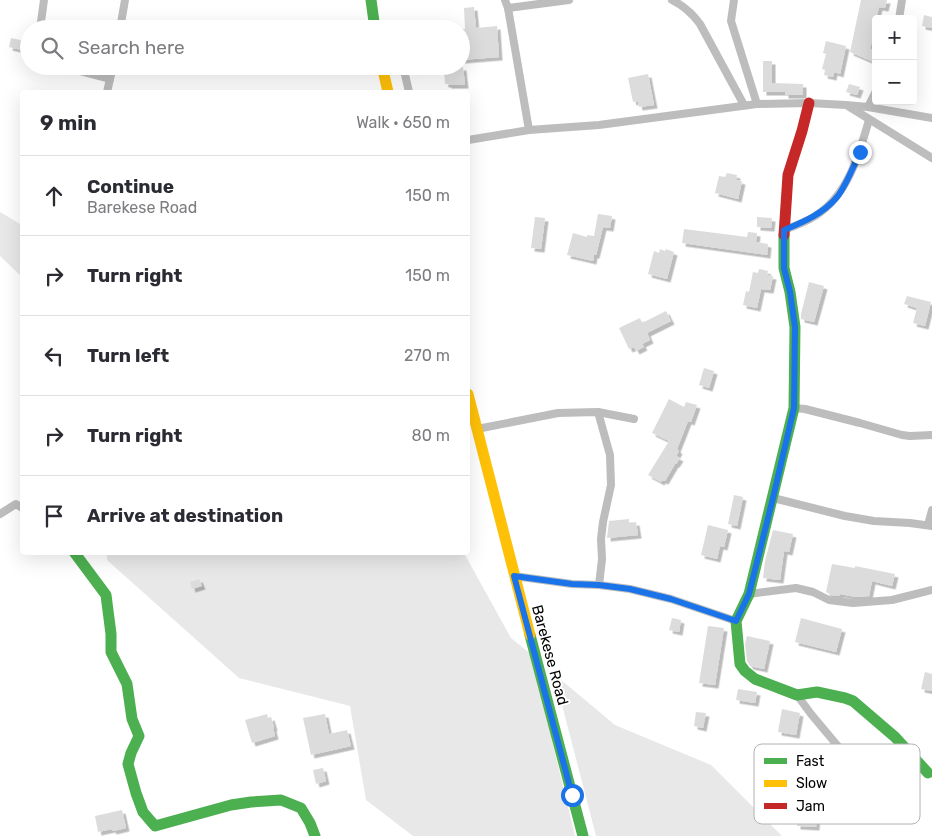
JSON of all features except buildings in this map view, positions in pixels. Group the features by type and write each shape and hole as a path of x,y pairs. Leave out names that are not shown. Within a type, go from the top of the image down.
{"street":[{"path":"41,20 44,0"},
{"path":"122,20 125,0"},
{"path":"371,0 375,20"},
{"path":"505,0 529,130"},
{"path":"508,8 569,0"},
{"path":"672,0 692,14 700,24 744,105"},
{"path":"734,0 731,21 757,104"},
{"path":"900,15 902,0"},
{"path":"92,75 110,80"},
{"path":"108,90 111,75"},
{"path":"384,75 388,90"},
{"path":"405,75 409,90"},
{"path":"868,107 872,99"},
{"path":"808,103 802,131 788,175 784,230 784,268 795,327 794,408 749,594 736,621 740,664 755,679 798,695 817,692 853,701 902,744"},
{"path":"470,140 529,130 599,125 757,104 808,103 846,105 932,118"},
{"path":"846,105 932,158"},
{"path":"784,230 817,215 837,197 860,152 870,120"},
{"name":"Barekese Road","path":"470,402 583,836"},
{"path":"794,408 805,409 902,435 932,435"},
{"path":"477,429 558,413 598,412 634,419"},
{"path":"598,412 610,455 611,485 603,522 599,585"},
{"path":"773,498 845,516 874,521 910,522 930,526 932,510"},
{"path":"0,514 16,504 20,507"},
{"path":"76,555 106,595 111,634 111,652 127,684 132,718 139,736 128,764 143,812 155,826 231,805 281,800 301,808 310,822 315,836"},
{"path":"514,576 630,589 671,599 736,621"},
{"path":"749,594 796,588 813,592 829,600 853,603 892,600 932,590"},
{"path":"798,695 836,744"},
{"path":"920,764 928,773"}],"shaded area":[{"path":"0,212 20,224 20,275 0,256"},
{"path":"107,555 465,555 511,638 531,654 575,836 413,836 366,800 350,706 239,678 107,560"},
{"path":"554,674 615,725 711,765 754,808 754,824 770,824 782,836 596,836"}],"traffic: fast":[{"path":"371,0 374,20"},
{"path":"784,235 784,268 795,327 794,408 749,594 736,621 740,664 755,679 797,695 817,692 853,701 901,744"},
{"path":"76,555 106,595 111,634 111,652 127,684 132,719 139,736 128,764 143,812 155,826 231,805 281,800 301,808 315,836"},
{"path":"530,635 583,836"},
{"path":"920,764 928,773"}],"traffic: slow":[{"path":"384,75 388,90"},
{"path":"470,402 530,635"}],"traffic: jam":[{"path":"784,235 788,175 809,103"}],"route":[{"path":"572,795 514,576 630,589 671,599 736,621 749,594 794,408 795,327 784,268 784,230 817,215 837,197 860,152"}]}
